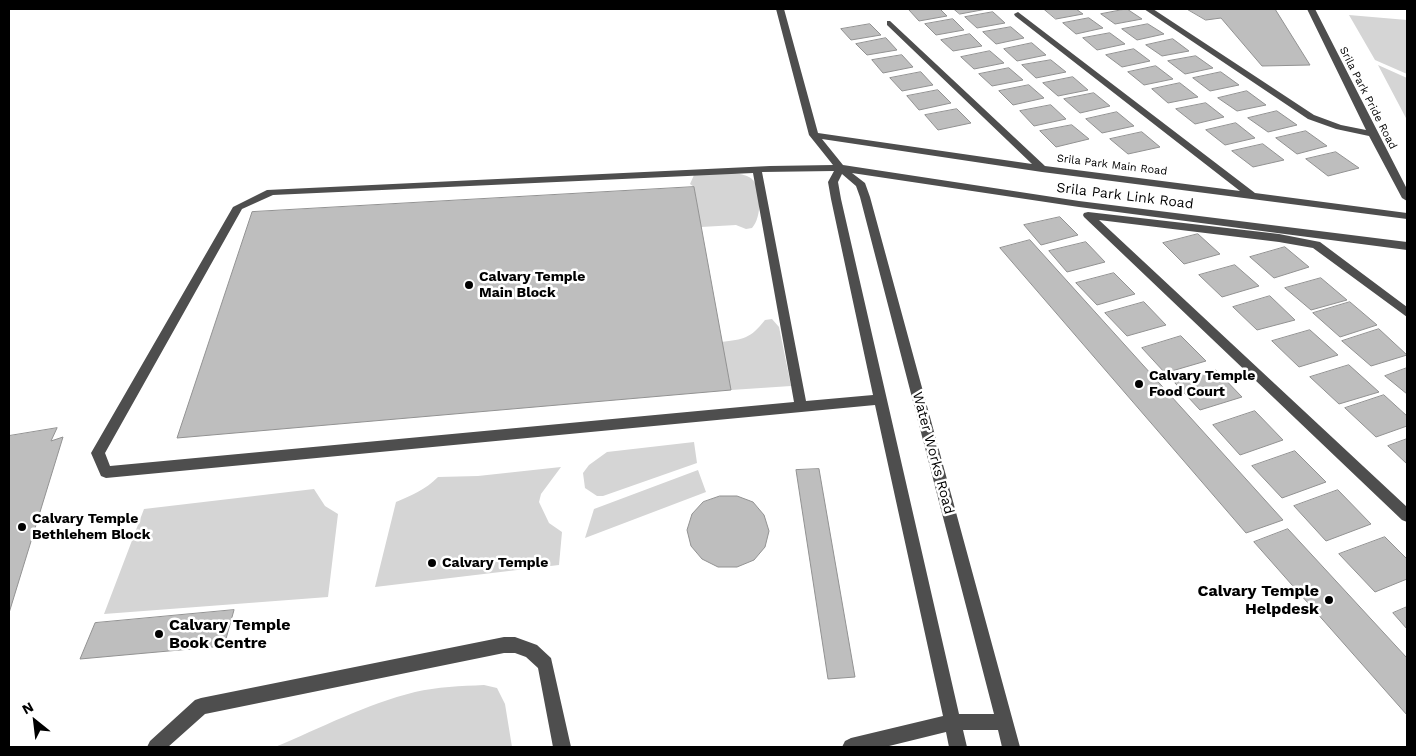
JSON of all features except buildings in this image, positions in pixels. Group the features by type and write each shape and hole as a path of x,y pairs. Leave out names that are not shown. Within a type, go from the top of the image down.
{"street":[{"name":"Water Works Road","path":"780,9 814,135 840,168 861,185 865,197 1011,747"},
{"path":"1148,9 1311,117 1340,127 1373,134"},
{"name":"Srila Park Pride Road","path":"1311,9 1407,198"},
{"path":"1018,14 1253,196"},
{"path":"890,23 1042,169"},
{"name":"Srila Park Main Road","path":"814,135 1042,169 1407,216"},
{"path":"840,168 833,182 958,747"},
{"name":"Srila Park Link Road","path":"801,406 106,472 98,453 238,207 271,192 840,168 1079,204 1407,246"},
{"path":"757,170 801,406 881,399"},
{"path":"1407,313 1316,245 1279,238 1088,215 1407,516"},
{"path":"156,747 201,706 504,645 515,645 531,651 545,664 562,747"},
{"path":"851,747 953,722 1004,722"}],"shaded area":[{"path":"1349,15 1407,20 1407,74 1375,60"},
{"path":"1378,65 1407,78 1407,120"},
{"path":"729,173 745,175 754,181 760,201 758,217 755,223 752,228 746,229 736,225 701,227 694,187 690,184 694,175"},
{"path":"772,319 779,327 791,386 731,390 721,342 751,335 765,320"},
{"path":"694,442 697,463 603,496 597,496 585,488 583,473 589,465 607,452"},
{"path":"561,467 541,494 539,502 549,523 562,532 559,565 375,587 396,502 423,489 438,477 478,476"},
{"path":"698,470 706,492 585,538 594,509"},
{"path":"314,489 325,506 338,514 328,597 104,614 144,509"},
{"path":"484,685 497,688 505,704 512,747 275,747 361,710 397,697 432,689"}],"place":[{"name":"Calvary Temple Main Block","path":"469,285"},
{"name":"Calvary Temple Food Court","path":"1139,384"},
{"name":"Calvary Temple Bethlehem Block","path":"22,527"},
{"name":"Calvary Temple","path":"432,563"},
{"name":"Calvary Temple Helpdesk","path":"1329,600"},
{"name":"Calvary Temple Book Centre","path":"159,634"}]}
